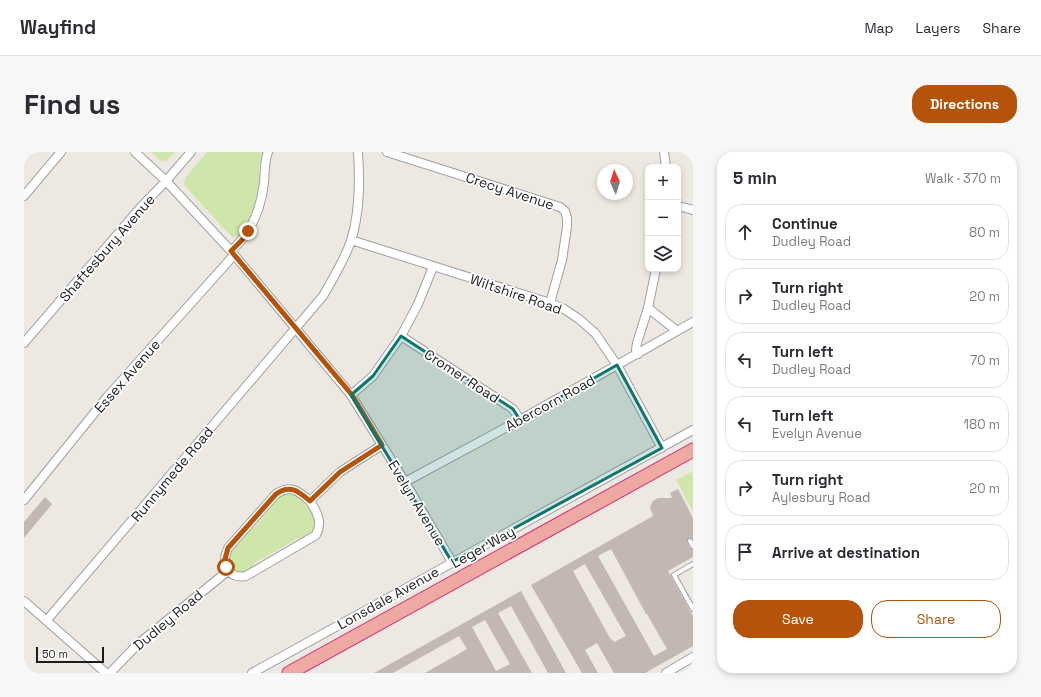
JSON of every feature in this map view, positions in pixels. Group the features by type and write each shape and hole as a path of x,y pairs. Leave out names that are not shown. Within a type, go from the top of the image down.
{"highway":[{"name":"Leger Way","path":"289,673 693,450"}],"street":[{"path":"24,196 61,152"},
{"name":"Evelyn Avenue","path":"135,152 166,181 232,253 352,395 452,562"},
{"name":"Shaftesbury Avenue","path":"24,343 140,208 191,152"},
{"name":"Essex Avenue","path":"24,500 108,396 243,239 260,207 264,182 264,160 268,152"},
{"name":"Runnymede Road","path":"47,620 296,328 326,290 336,274 351,240 359,192 358,152"},
{"name":"Crecy Avenue","path":"387,152 560,207 565,211 567,227 562,260 550,303"},
{"path":"664,152 666,164"},
{"path":"681,207 693,210"},
{"name":"Wiltshire Road","path":"351,240 550,303 564,309 588,326 595,333 617,365 662,448"},
{"path":"352,395 373,376 402,336 434,267"},
{"path":"638,354 636,350 637,343 648,308 655,272"},
{"path":"648,308 677,331"},
{"name":"Abercorn Road","path":"405,482 520,420 693,322"},
{"name":"Cromer Road","path":"402,336 513,409 520,420"},
{"name":"Lonsdale Avenue","path":"252,673 693,430"},
{"path":"310,501 340,472 382,445"},
{"path":"281,490 296,490 310,501 320,519 320,526 316,535 246,576 237,576 226,567 225,559 228,548 281,490"},
{"name":"Dudley Road","path":"110,673 136,645 229,570"},
{"path":"24,601 106,673"},
{"path":"666,673 693,657"}],"lane":[{"path":"690,541 693,546"},
{"path":"693,564 674,575 693,609"}],"highlighted area":[{"path":"401,336 513,409 520,420 617,365 662,448 452,562 351,395 373,376"}],"green space":[{"path":"151,152 175,152 166,161 161,161"},
{"path":"207,152 263,152 259,170 259,193 257,204 251,219 240,236 233,238 184,185 185,178"},
{"path":"693,471 693,511 676,480"},
{"path":"287,493 296,495 309,509 315,518 316,526 314,531 307,537 303,539 298,538 255,563 252,568 241,572 236,571 229,562 230,552 251,529 255,527 272,507 274,501"}],"building":[{"path":"678,489 693,518 693,539 690,538 687,541 690,548 693,549 693,557 668,571 693,616 693,646 645,673 614,673 597,643 585,650 598,673 582,673 531,585 653,516 650,507 653,501 658,498 672,498 670,493","holes":["611,549 646,614 667,649 654,656 598,556","585,564 626,636 614,642 612,639 611,640 573,571"]},
{"path":"45,497 52,504 24,538 24,522"},
{"path":"521,591 566,673 548,673 511,606 498,613 532,673 425,673 467,649 459,636 393,673 374,673","holes":["485,620 510,664 496,671 472,627"]}],"route":[{"path":"226,567 225,554 228,548 281,490 296,490 310,501 340,472 382,445 352,395 231,251 243,239 248,231"}]}
